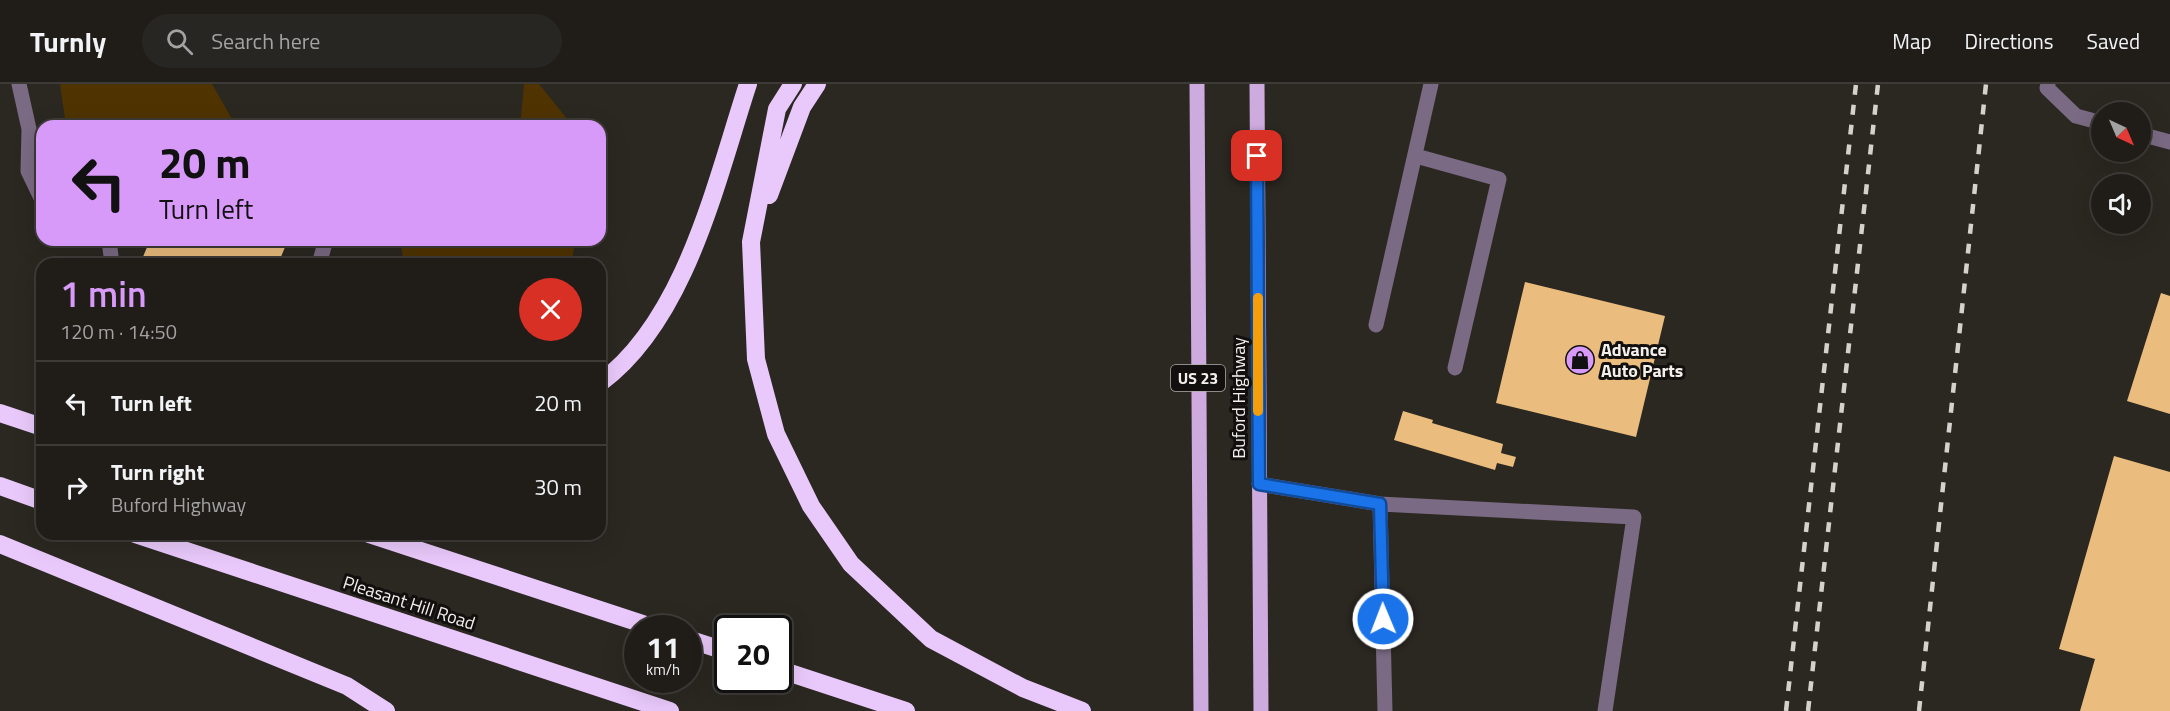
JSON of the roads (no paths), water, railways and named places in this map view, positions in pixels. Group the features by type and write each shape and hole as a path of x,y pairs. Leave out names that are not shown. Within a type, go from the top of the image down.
{"highway":[{"path":"606,379 654,327 690,259 748,84"},
{"path":"793,84 777,109 751,242 756,359 776,434 811,506 851,564 931,639 1023,688 1082,711"},
{"path":"751,242 802,107 817,84"},
{"path":"0,413 36,425"},
{"path":"0,486 36,499"},
{"name":"Pleasant Hill Road","path":"153,540 670,711"},
{"path":"387,540 624,618"},
{"path":"0,544 347,686 386,711"},
{"path":"792,674 906,711"}],"main road":[{"name":"US 23","path":"1197,84 1201,711"},
{"name":"Buford Highway","path":"1257,84 1261,711"}],"lane":[{"path":"19,84 29,129 28,171 36,188"},
{"path":"1376,325 1431,84"},
{"path":"2048,84 2047,88 2076,116 2091,120"},
{"path":"2151,137 2170,142"},
{"path":"1416,156 1499,179 1455,368"},
{"path":"1259,484 1380,504 1634,518 1605,711"},
{"path":"1380,504 1384,711"}],"railway":[{"path":"1786,711 1856,84"},
{"path":"1808,711 1878,84"},
{"path":"1919,711 1986,84"}],"place":[{"name":"Advance Auto Parts","path":"1580,360"}]}
